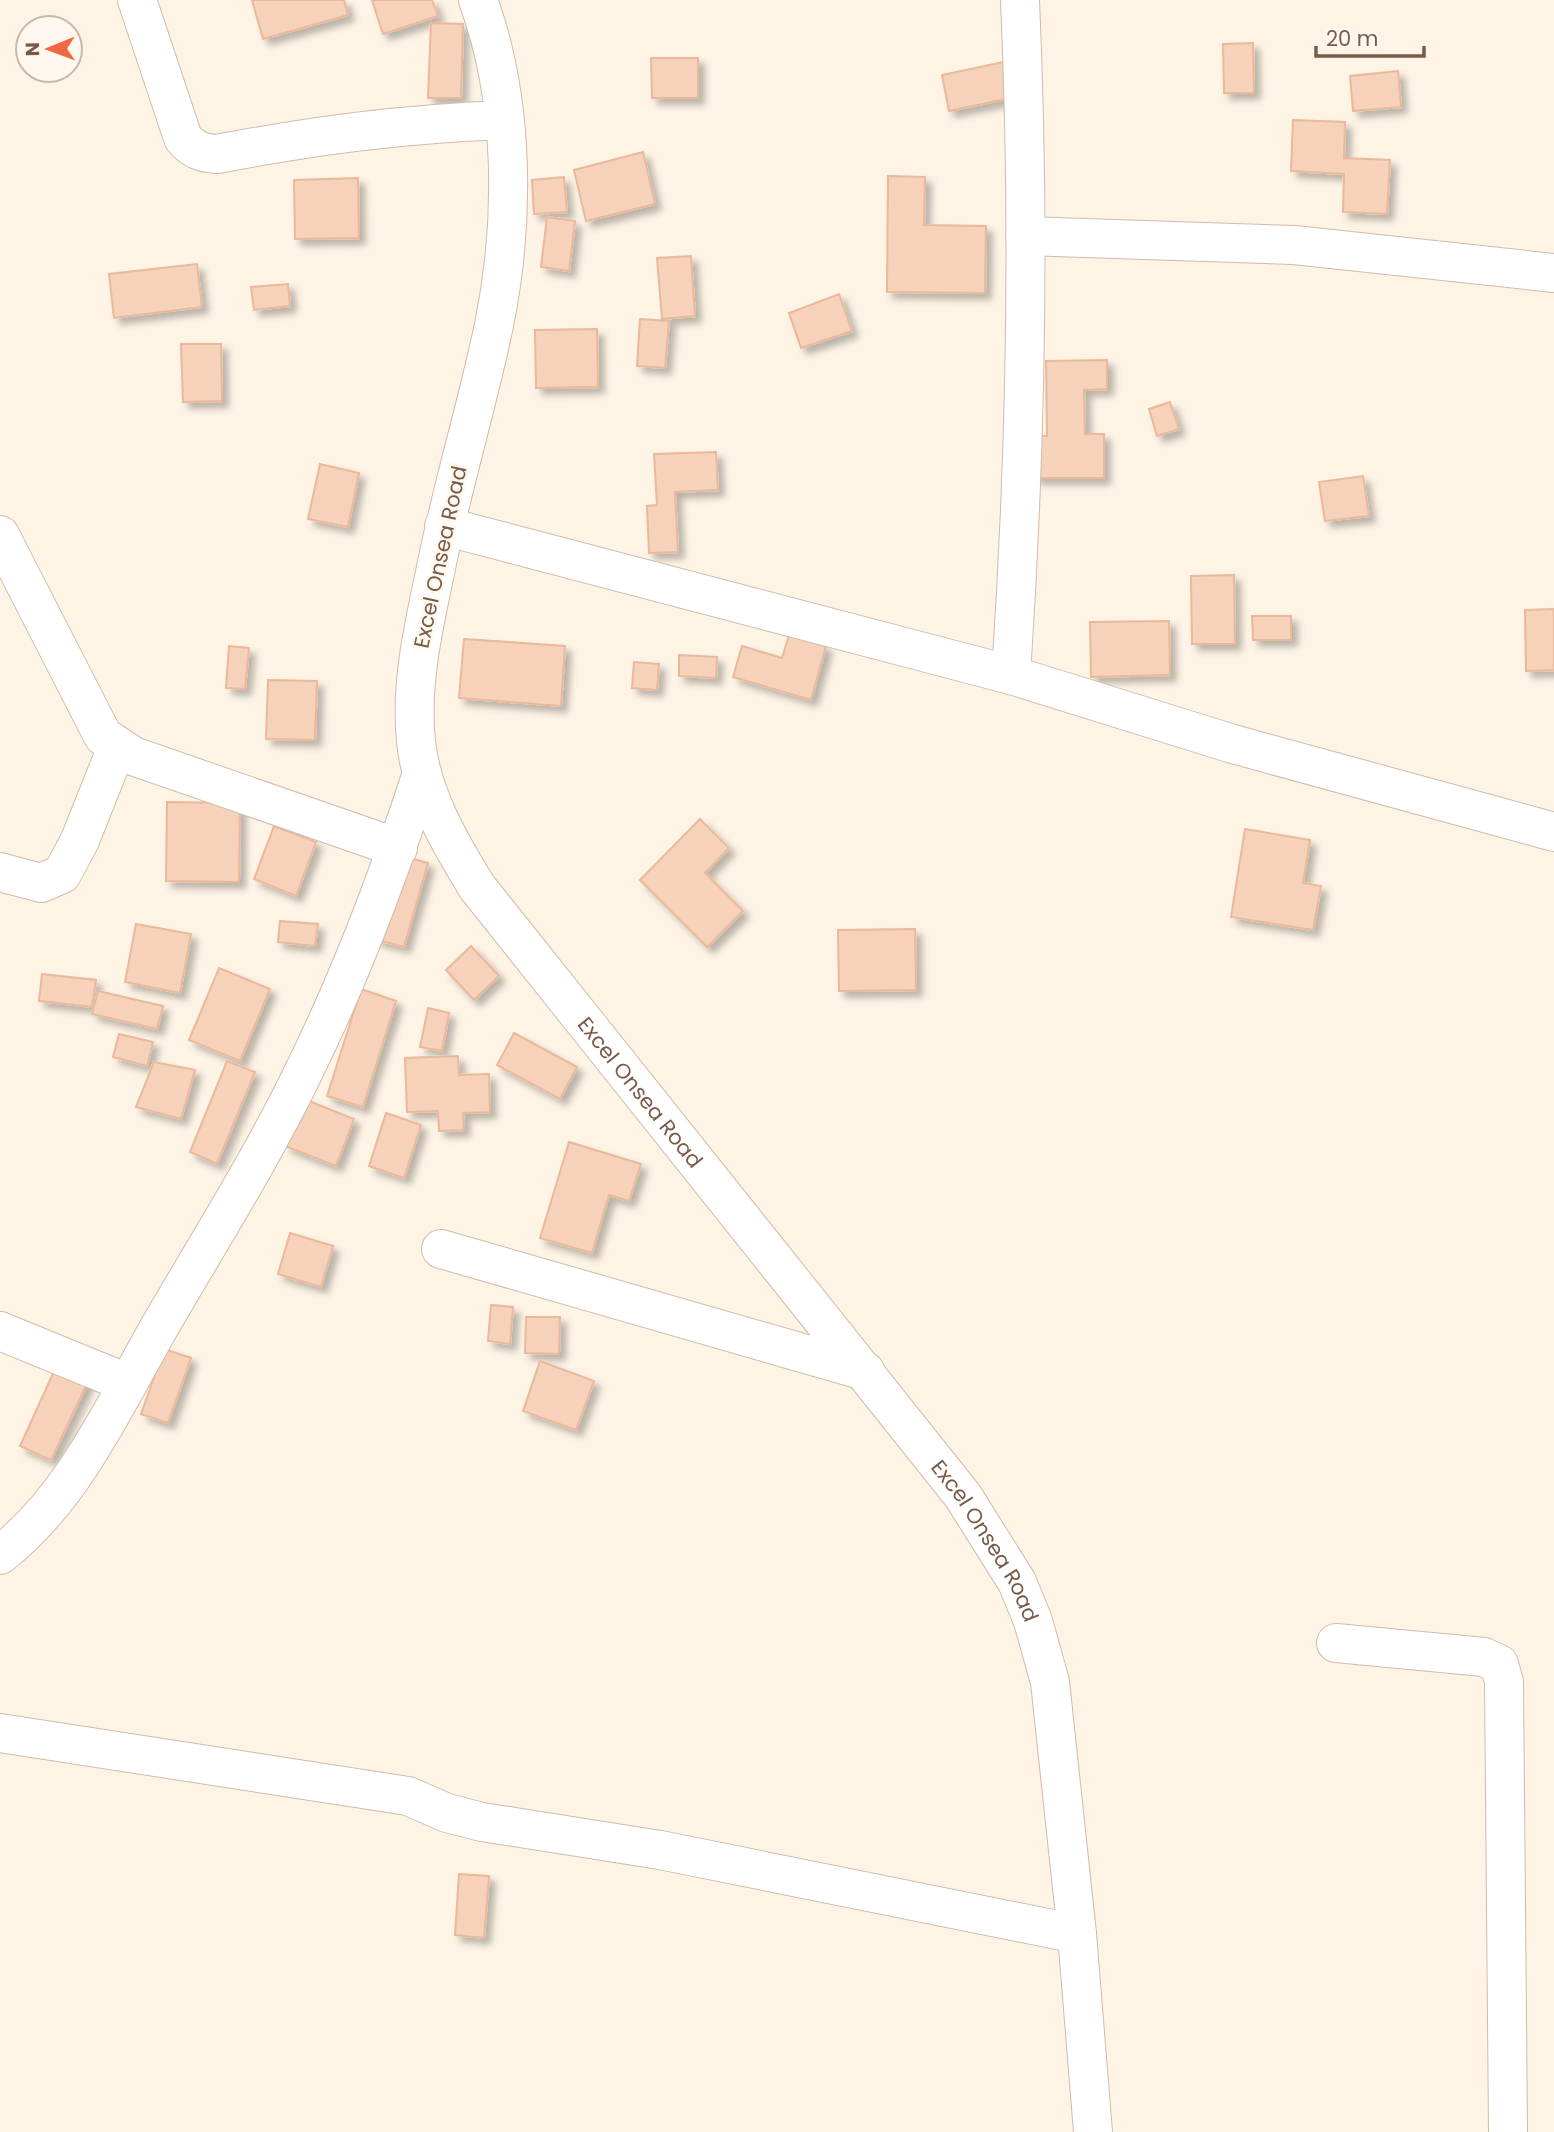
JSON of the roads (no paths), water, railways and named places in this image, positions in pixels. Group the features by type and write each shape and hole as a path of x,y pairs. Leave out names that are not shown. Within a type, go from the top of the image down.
{"street":[{"path":"137,0 183,138 191,148 204,153 218,154 400,124 504,120"},
{"name":"Excel Onsea Road","path":"478,0 495,63 504,120 507,205 505,254 494,325 444,526 420,646 414,697 416,743 422,773 450,844 477,887 865,1371 963,1496 997,1546 1033,1621 1050,1682 1077,1934 1093,2132"},
{"path":"1011,675 1021,484 1025,236 1020,0"},
{"path":"1025,236 1294,245 1554,273"},
{"path":"444,526 1011,675 1233,744 1554,832"},
{"path":"0,535 90,716 103,736 117,747 251,799 398,848"},
{"path":"0,872 41,883 62,874 80,840 117,747"},
{"path":"0,1555 19,1540 73,1477 302,1076 343,990 398,848 422,773"},
{"path":"441,1249 865,1371"},
{"path":"0,1331 127,1383"},
{"path":"1336,1643 1484,1657 1499,1664 1504,1682 1508,2132"},
{"path":"0,1732 408,1796 446,1813 482,1822 660,1850 1077,1934"}]}
